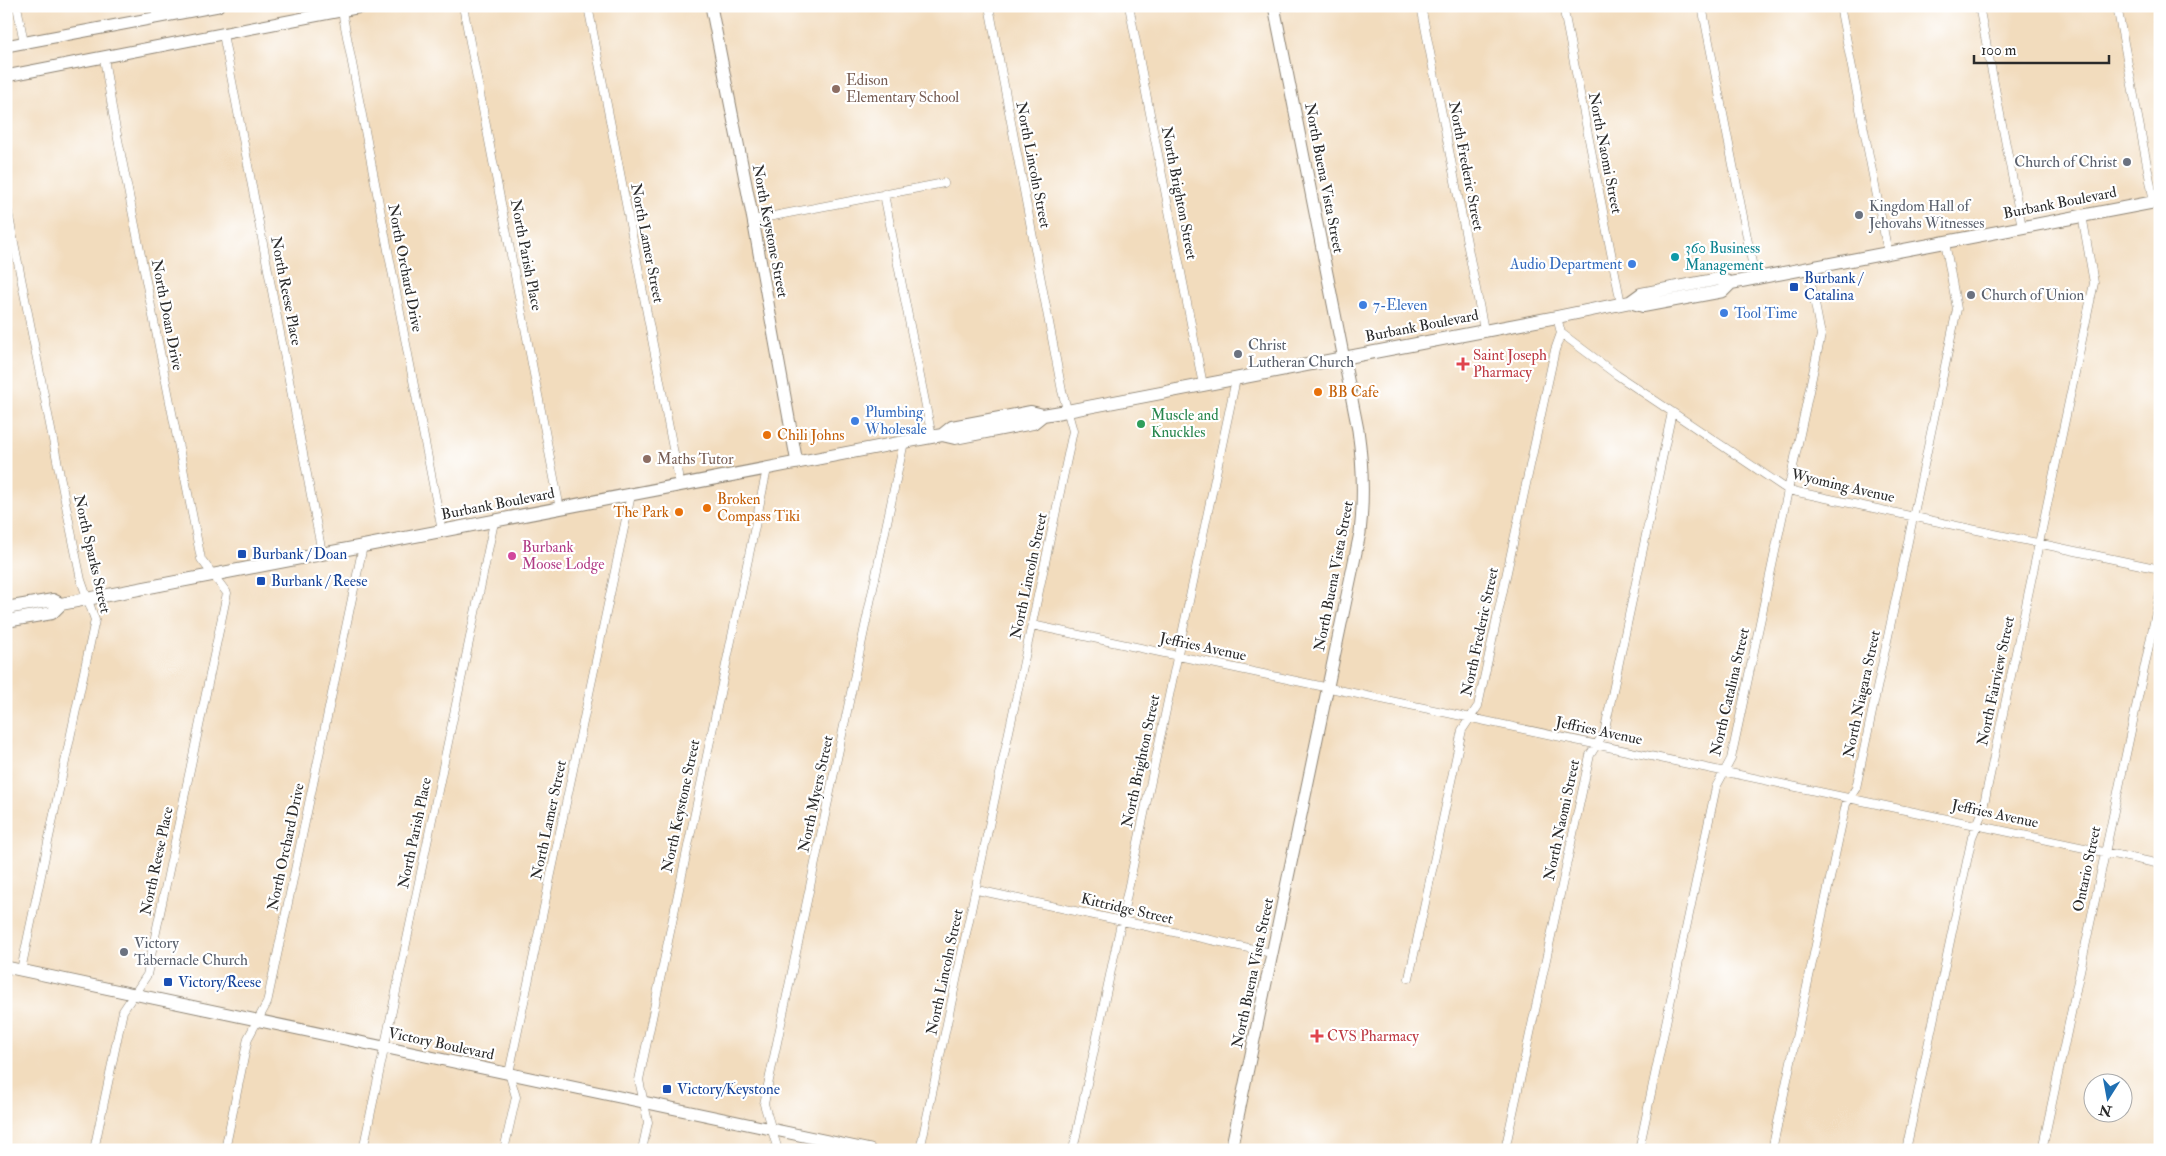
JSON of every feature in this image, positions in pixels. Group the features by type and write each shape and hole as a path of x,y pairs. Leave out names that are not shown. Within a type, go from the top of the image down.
{"main road":[{"path":"6,46 218,6"},
{"path":"6,76 366,6"},
{"name":"North Keystone Street","path":"711,6 753,220 797,463"},
{"name":"North Buena Vista Street","path":"1231,1150 1360,533 1364,492 1363,465 1358,430 1274,6"},
{"name":"Burbank Boulevard","path":"6,621 52,613 61,604 904,442 937,436 955,438 1033,423 1043,415 1067,410 1625,303 1643,306 1723,291 1731,283 1755,278 2157,201"},
{"name":"Burbank Boulevard","path":"6,608 53,600 61,604"},
{"name":"Victory Boulevard","path":"6,967 870,1150"}],"street":[{"path":"17,6 24,43"},
{"path":"155,6 158,18"},
{"name":"North Parish Place","path":"463,6 560,509"},
{"name":"North Lamer Street","path":"588,6 680,485"},
{"name":"North Lincoln Street","path":"920,1150 977,890 1073,431 1062,391 988,6"},
{"name":"North Brighton Street","path":"1129,6 1203,385"},
{"name":"North Frederic Street","path":"1421,6 1484,330"},
{"name":"North Naomi Street","path":"1563,6 1625,303"},
{"path":"1702,6 1755,278"},
{"path":"1840,6 1888,252"},
{"path":"1979,6 2022,227"},
{"path":"2117,6 2157,201"},
{"name":"North Orchard Drive","path":"342,11 442,531"},
{"name":"North Reese Place","path":"223,34 322,554"},
{"name":"North Doan Drive","path":"104,58 113,114 202,559 213,575"},
{"path":"753,220 944,183"},
{"path":"884,194 937,436"},
{"name":"North Sparks Street","path":"6,202 81,580 95,620 21,970"},
{"name":"North Fairview Street","path":"1906,1150 1972,837 1982,813 2094,283 2082,215"},
{"name":"North Niagara Street","path":"1772,1150 1846,804 1856,788 1957,309 1945,242"},
{"name":"North Catalina Street","path":"1639,1150 1716,787 1731,759 1821,335 1808,268"},
{"path":"1557,317 1561,334"},
{"name":"North Frederic Street","path":"1409,978 1462,730 1478,706 1555,350 1561,334"},
{"name":"Wyoming Avenue","path":"1561,334 1788,490 2160,569"},
{"name":"North Brighton Street","path":"1073,1150 1236,379"},
{"name":"North Naomi Street","path":"1506,1150 1590,755 1604,733 1672,412"},
{"name":"North Myers Street","path":"778,1150 764,1104 904,442"},
{"name":"North Keystone Street","path":"642,1150 648,1122 639,1080 767,469"},
{"name":"North Lamer Street","path":"504,1150 516,1097 509,1073 631,495"},
{"name":"North Parish Place","path":"363,1150 494,522"},
{"name":"North Orchard Drive","path":"225,1150 248,1038 267,1003 363,546"},
{"name":"North Reese Place","path":"94,1150 123,1011 147,975 227,593 213,575"},
{"name":"Ontario Street","path":"2042,1150 2160,594"},
{"name":"Jeffries Avenue","path":"1032,625 2160,864"},
{"name":"Kittridge Street","path":"977,890 1272,953"}],"place":[{"name":"Edison Elementary School","path":"836,89"},
{"name":"Church of Christ","path":"2127,162"},
{"name":"Kingdom Hall of Jehovahs Witnesses","path":"1859,215"},
{"name":"360 Business Management","path":"1675,257"},
{"name":"Audio Department","path":"1632,264"},
{"name":"Burbank / Catalina","path":"1794,287"},
{"name":"Church of Union","path":"1971,295"},
{"name":"7-Eleven","path":"1363,305"},
{"name":"Tool Time","path":"1724,313"},
{"name":"Christ Lutheran Church","path":"1238,354"},
{"name":"Saint Joseph Pharmacy","path":"1463,364"},
{"name":"BB Cafe","path":"1318,392"},
{"name":"Plumbing Wholesale","path":"855,421"},
{"name":"Muscle and Knuckles","path":"1141,424"},
{"name":"Chili Johns","path":"767,435"},
{"name":"Maths Tutor","path":"647,459"},
{"name":"Broken Compass Tiki","path":"707,508"},
{"name":"The Park","path":"679,512"},
{"name":"Burbank / Doan","path":"242,554"},
{"name":"Burbank Moose Lodge","path":"512,556"},
{"name":"Burbank / Reese","path":"261,581"},
{"name":"Victory Tabernacle Church","path":"124,952"},
{"name":"Victory/Reese","path":"168,982"},
{"name":"CVS Pharmacy","path":"1317,1036"},
{"name":"Victory/Keystone","path":"667,1089"}]}
